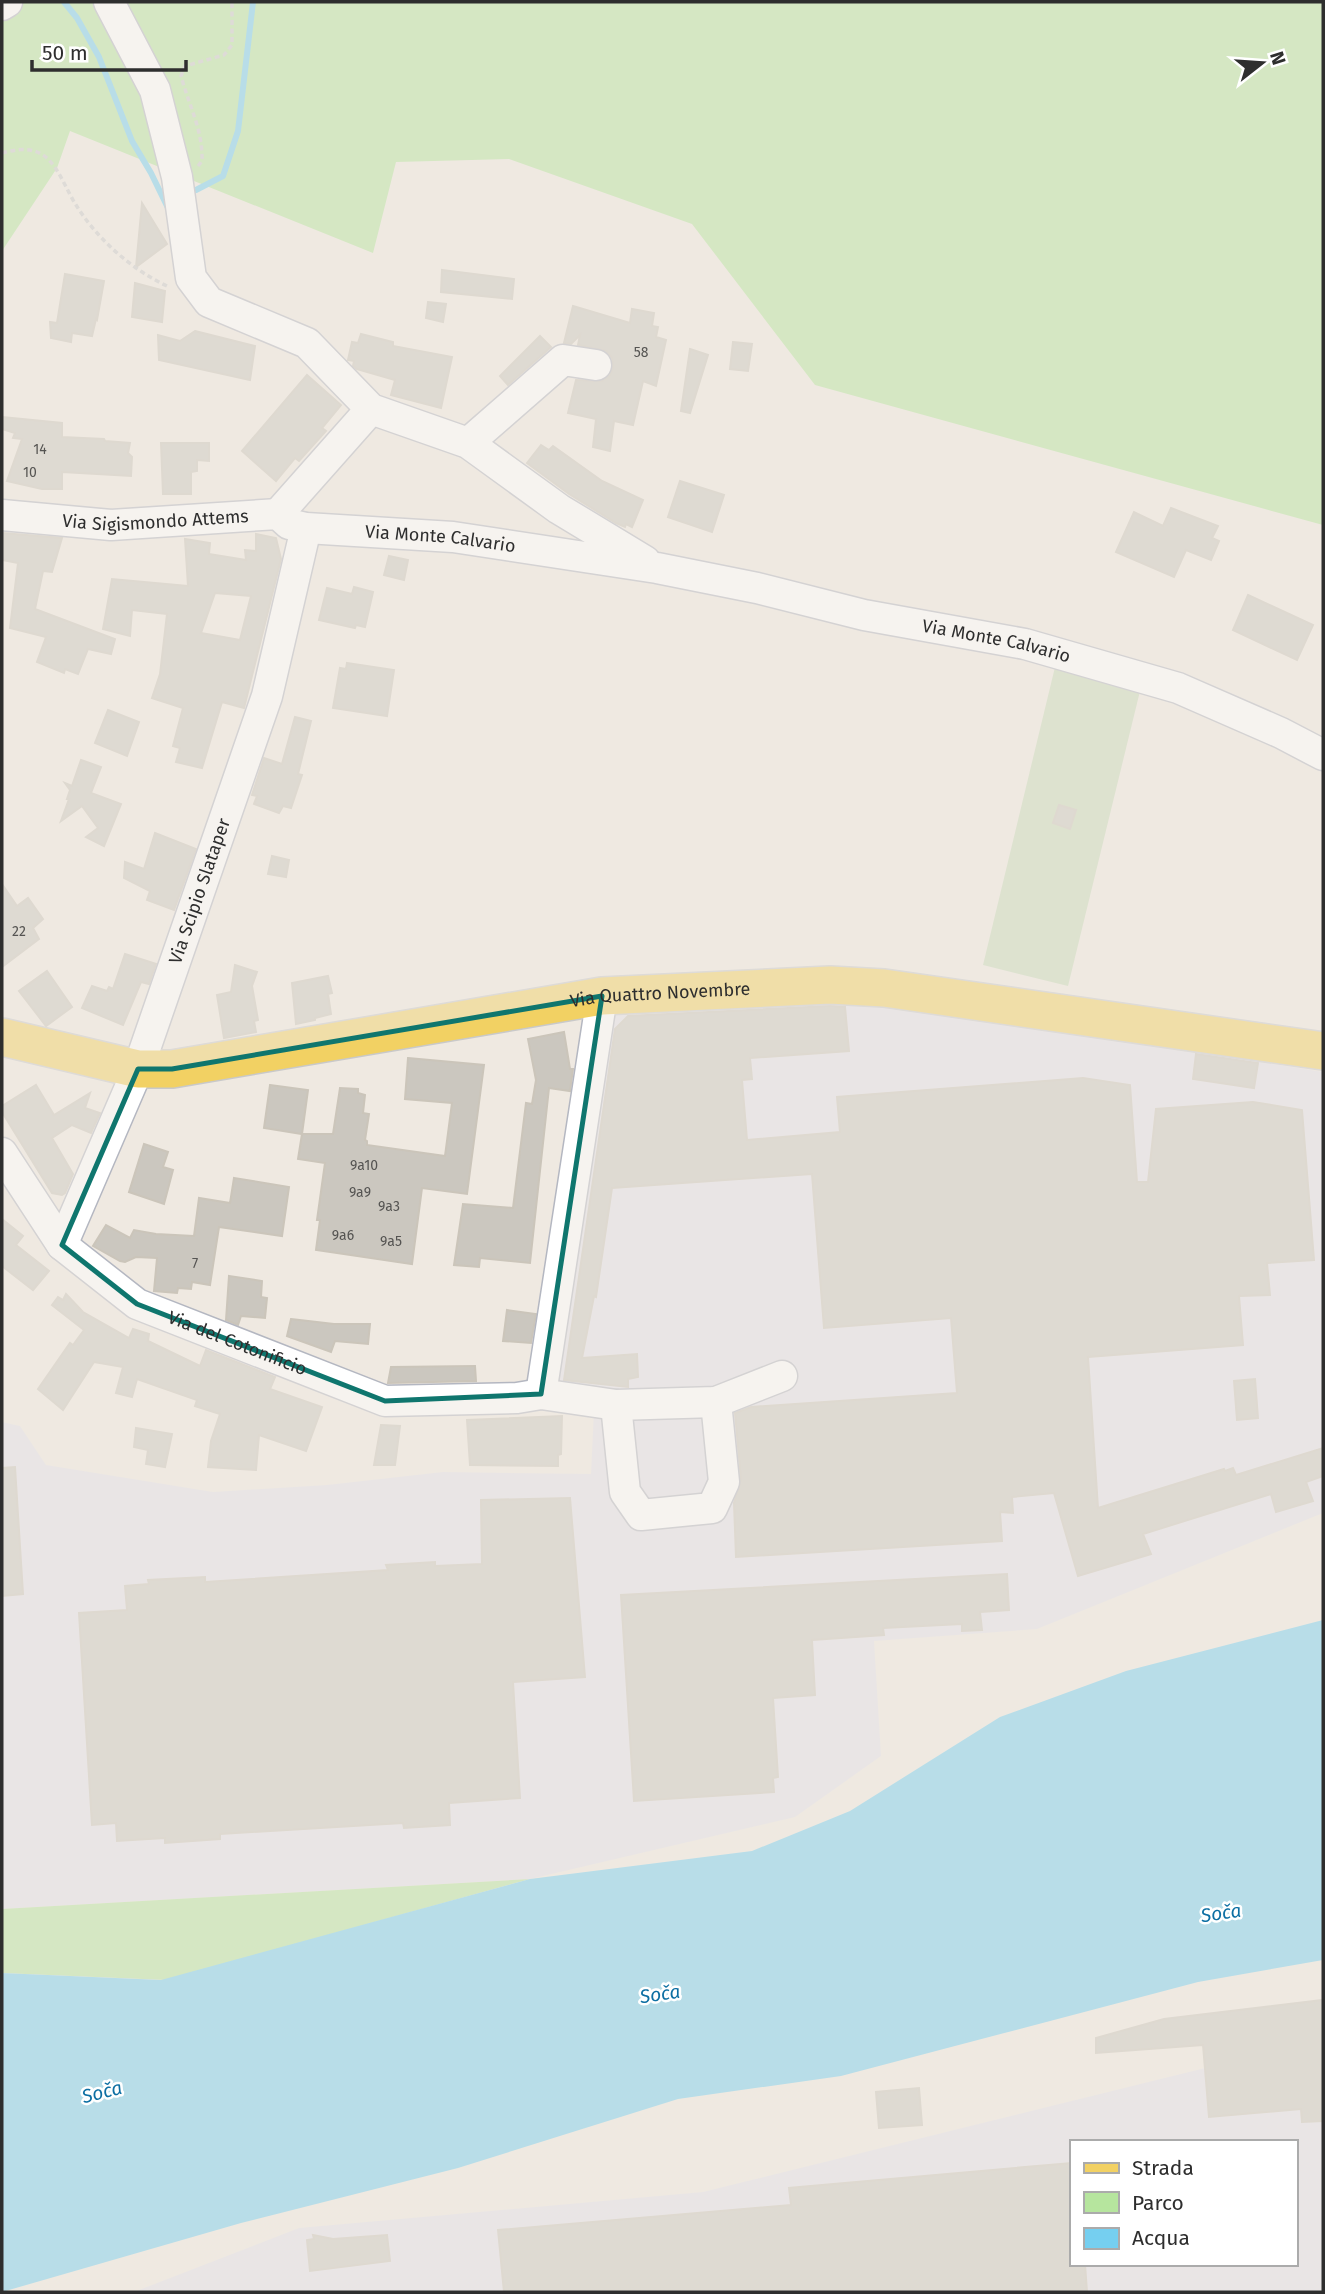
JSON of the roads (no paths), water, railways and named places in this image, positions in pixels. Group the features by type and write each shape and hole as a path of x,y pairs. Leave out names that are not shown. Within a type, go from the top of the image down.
{"main road":[{"name":"Via Quattro Novembre","path":"2,1037 138,1069 173,1069 602,996 830,985 884,988 1323,1051"}],"street":[{"path":"2,5 7,2"},
{"name":"Via Monte Calvario","path":"109,2 155,90 184,174 191,278 209,303 307,343 371,409 468,443 559,509 657,568"},
{"path":"468,443 563,360 596,365"},
{"path":"306,528 289,524 278,514 371,409"},
{"name":"Via Sigismondo Attems","path":"2,515 111,525 278,514"},
{"name":"Via Monte Calvario","path":"306,528 453,537 657,568 757,588 864,615 1025,644 1190,693 1281,733 1323,755"},
{"name":"Via Scipio Slataper","path":"62,1245 138,1069 267,696 306,528"},
{"path":"541,1394 602,996"},
{"name":"Via del Cotonificio","path":"2,1153 62,1245 136,1304 385,1401 517,1398 541,1394 617,1405 716,1402 782,1376"},
{"path":"617,1405 625,1492 641,1515 712,1508 724,1482 716,1402"}],"water":[{"name":"Soča","path":"1323,1620 1323,1960 1198,1982 841,2076 678,2099 458,2168 241,2223 2,2292 2,1973 161,1980 530,1879 752,1851 850,1811 1000,1717 1126,1671"}],"waterway":[{"path":"64,2 77,18 99,57 132,141 168,208"},
{"path":"196,190 223,176 238,131 253,2"}]}
